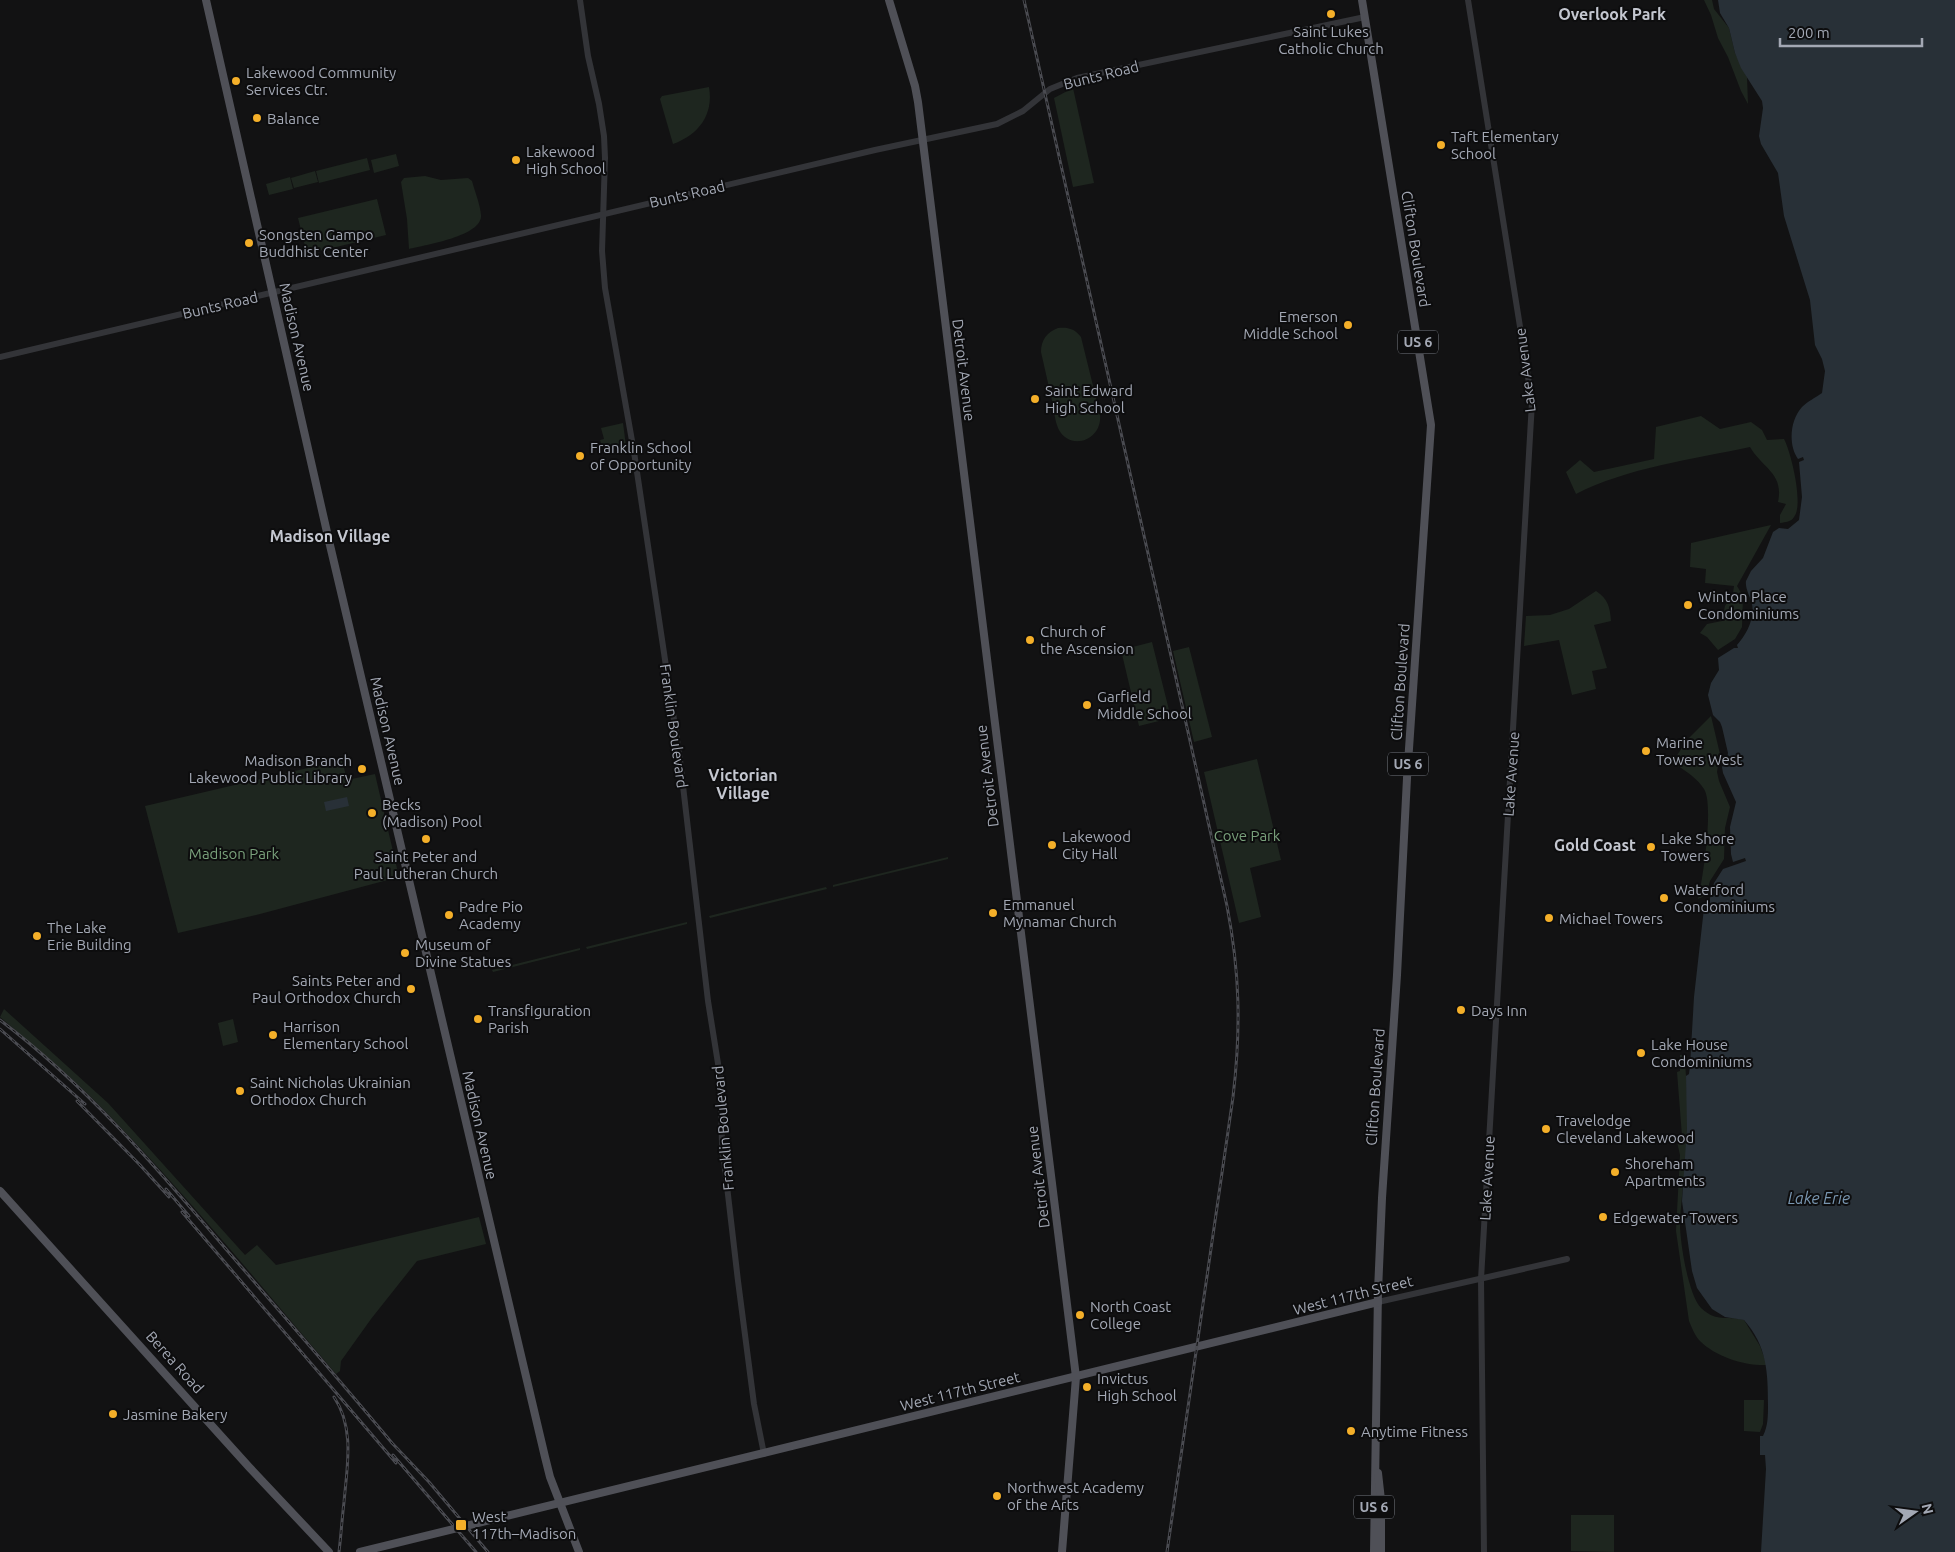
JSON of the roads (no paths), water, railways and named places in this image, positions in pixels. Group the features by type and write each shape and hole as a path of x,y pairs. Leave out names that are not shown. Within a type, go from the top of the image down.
{"main road":[{"name":"Madison Avenue","path":"206,0 444,1032 547,1463 579,1552"},
{"name":"Detroit Avenue","path":"889,0 915,86 1076,1377 1062,1552"},
{"name":"Clifton Boulevard","path":"1362,0 1431,425 1407,778 1397,974 1384,1165 1378,1302 1374,1552"},
{"name":"Berea Road","path":"0,1191 249,1467 329,1552"},
{"name":"West 117th Street","path":"360,1552 1378,1302"},
{"name":"Clifton Boulevard","path":"1376,1462 1380,1489 1381,1552"}],"street":[{"name":"Franklin Boulevard","path":"580,0 588,56 604,131 602,251 604,288 633,445 680,760 707,991 720,1076 722,1143 740,1299 756,1414 764,1454"},
{"name":"Lake Avenue","path":"1468,0 1532,402 1481,1279 1484,1552"},
{"name":"Bunts Road","path":"0,357 922,139 992,125 1009,119 1031,106 1050,89 1077,78 1365,17"},
{"name":"West 117th Street","path":"1378,1302 1567,1259"}],"water":[{"name":"Lake Erie","path":"1718,0 1955,0 1955,1552 1761,1552 1766,1469 1765,1455 1760,1455 1760,1436 1763,1436 1765,1432 1768,1413 1765,1360 1752,1330 1744,1320 1725,1317 1712,1309 1697,1288 1692,1271 1682,1201 1687,1128 1686,1076 1689,1074 1690,1066 1694,997 1704,908 1709,902 1714,883 1723,869 1746,861 1745,858 1733,862 1731,854 1730,827 1736,802 1723,773 1722,767 1728,753 1722,727 1713,715 1708,695 1711,683 1719,670 1718,658 1734,648 1738,648 1737,645 1744,636 1751,621 1753,610 1746,581 1751,571 1763,558 1773,532 1779,528 1788,529 1799,520 1802,497 1799,462 1804,460 1803,457 1798,459 1793,447 1793,425 1802,407 1822,393 1825,371 1822,359 1815,345 1810,300 1784,216 1778,173 1761,144 1759,136 1763,108 1762,101 1741,68 1729,28 1720,13"},
{"path":"347,797 349,806 326,811 324,802"}],"railway":[{"path":"1024,0 1227,906 1235,955 1238,1001 1236,1072 1167,1552"},
{"path":"0,1020 32,1045 91,1099 146,1157 488,1552"},
{"path":"0,1029 85,1104"},
{"path":"77,1101 169,1197"},
{"path":"166,1189 189,1216"},
{"path":"182,1212 396,1463"},
{"path":"334,1397 341,1409 345,1422 348,1448 339,1552"},
{"path":"393,1455 476,1552"}],"place":[{"name":"Saint Lukes Catholic Church","path":"1331,14"},
{"name":"Lakewood Community Services Ctr.","path":"236,81"},
{"name":"Balance","path":"257,118"},
{"name":"Taft Elementary School","path":"1441,145"},
{"name":"Lakewood High School","path":"516,160"},
{"name":"Songsten Gampo Buddhist Center","path":"249,243"},
{"name":"Emerson Middle School","path":"1348,325"},
{"name":"Saint Edward High School","path":"1035,399"},
{"name":"Franklin School of Opportunity","path":"580,456"},
{"name":"Winton Place Condominiums","path":"1688,605"},
{"name":"Church of the Ascension","path":"1030,640"},
{"name":"Garfield Middle School","path":"1087,705"},
{"name":"Marine Towers West","path":"1646,751"},
{"name":"Madison Branch Lakewood Public Library","path":"362,769"},
{"name":"Becks (Madison) Pool","path":"372,813"},
{"name":"Saint Peter and Paul Lutheran Church","path":"426,839"},
{"name":"Lakewood City Hall","path":"1052,845"},
{"name":"Lake Shore Towers","path":"1651,847"},
{"name":"Waterford Condominiums","path":"1664,898"},
{"name":"Emmanuel Mynamar Church","path":"993,913"},
{"name":"Padre Pio Academy","path":"449,915"},
{"name":"Michael Towers","path":"1549,918"},
{"name":"The Lake Erie Building","path":"37,936"},
{"name":"Museum of Divine Statues","path":"405,953"},
{"name":"Saints Peter and Paul Orthodox Church","path":"411,989"},
{"name":"Days Inn","path":"1461,1010"},
{"name":"Transfiguration Parish","path":"478,1019"},
{"name":"Harrison Elementary School","path":"273,1035"},
{"name":"Lake House Condominiums","path":"1641,1053"},
{"name":"Saint Nicholas Ukrainian Orthodox Church","path":"240,1091"},
{"name":"Travelodge Cleveland Lakewood","path":"1546,1129"},
{"name":"Shoreham Apartments","path":"1615,1172"},
{"name":"Edgewater Towers","path":"1603,1217"},
{"name":"North Coast College","path":"1080,1315"},
{"name":"Invictus High School","path":"1087,1387"},
{"name":"Jasmine Bakery","path":"113,1414"},
{"name":"Anytime Fitness","path":"1351,1431"},
{"name":"Northwest Academy of the Arts","path":"997,1496"},
{"name":"West 117th–Madison","path":"461,1525"}],"district":[{"name":"Overlook Park","path":"1612,14"},
{"name":"Madison Village","path":"330,536"},
{"name":"Victorian Village","path":"743,784"},
{"name":"Gold Coast","path":"1595,845"}],"park label":[{"name":"Cove Park","path":"1247,835"},
{"name":"Madison Park","path":"234,853"}]}
